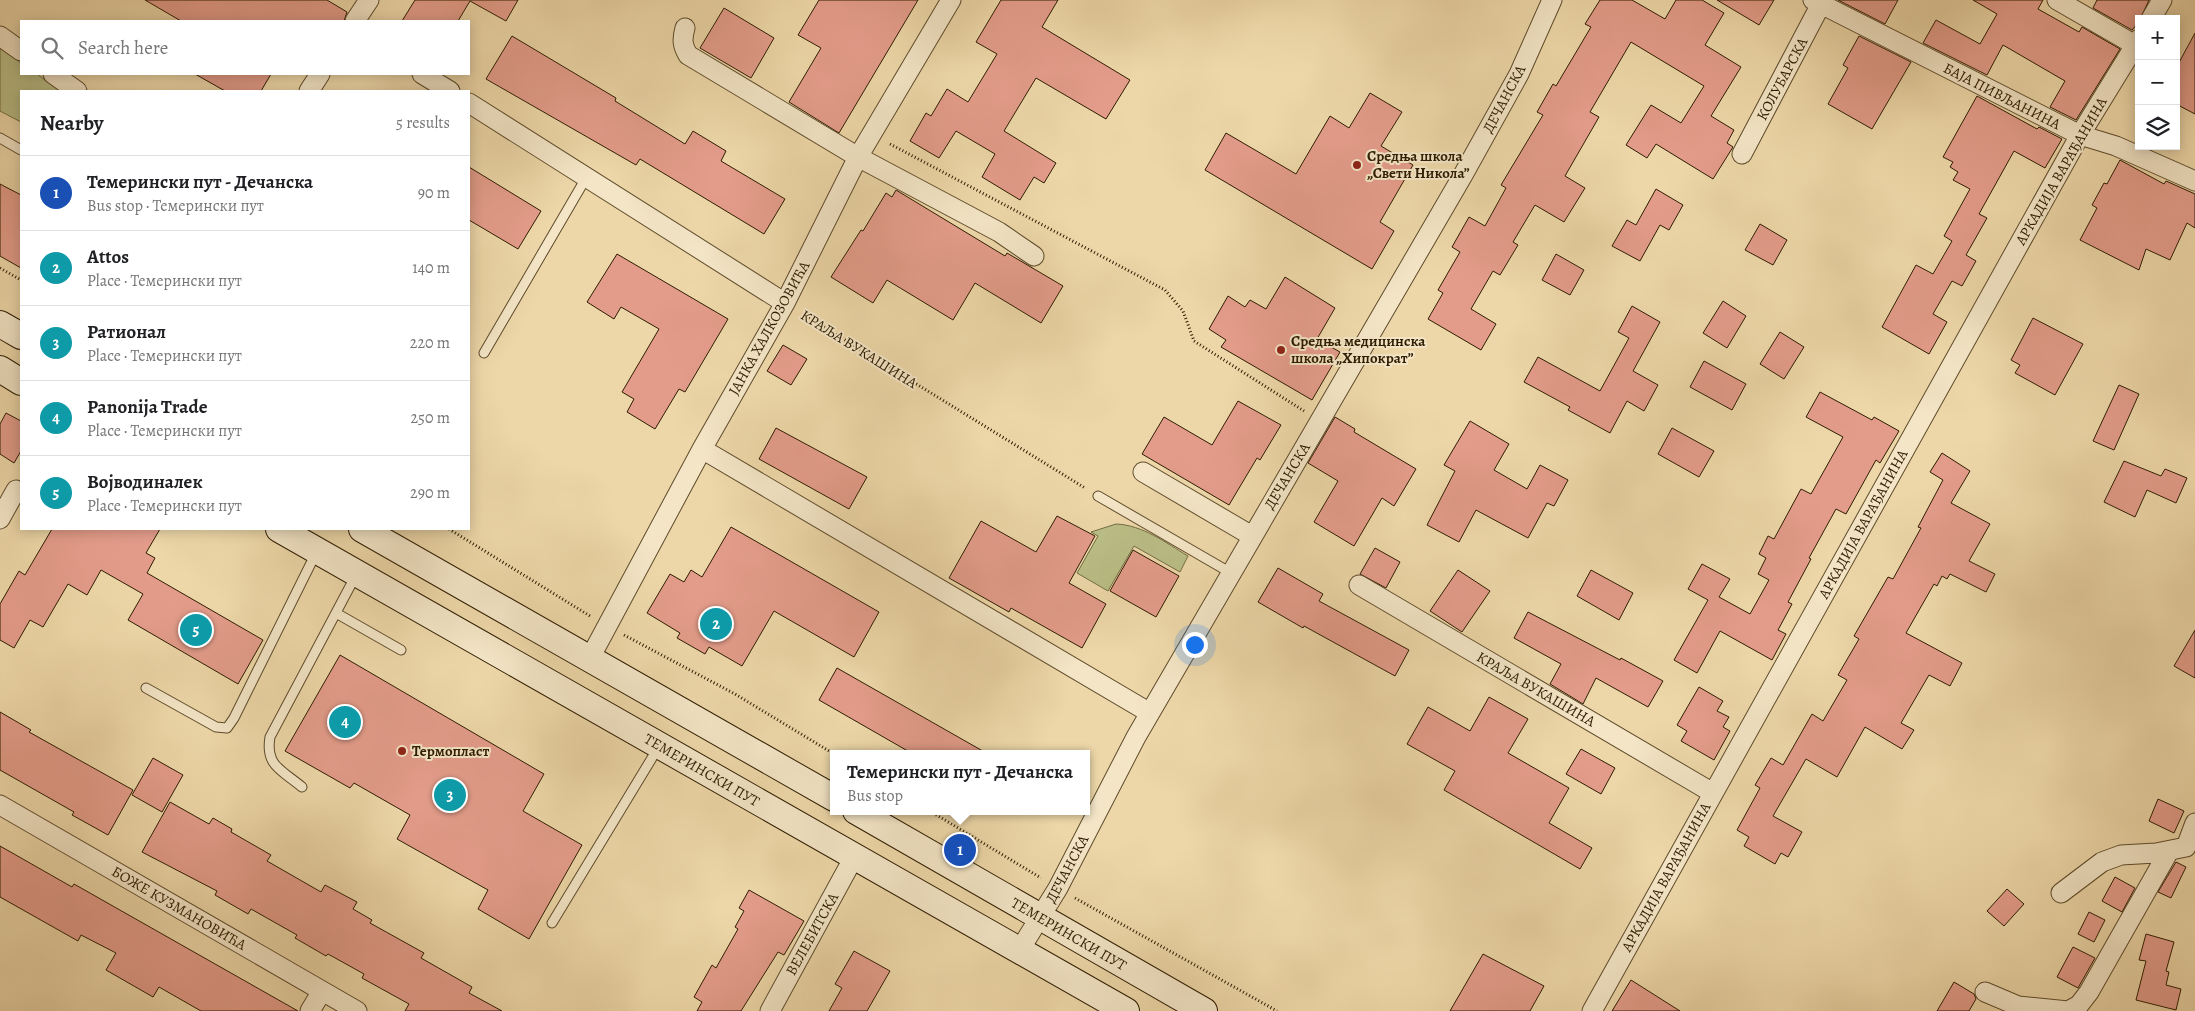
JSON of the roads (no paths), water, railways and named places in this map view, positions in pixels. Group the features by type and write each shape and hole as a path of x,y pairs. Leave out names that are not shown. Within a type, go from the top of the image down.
{"main road":[{"path":"0,324 20,335"},
{"path":"0,370 20,381"},
{"name":"ТЕМЕРИНСКИ ПУТ","path":"281,530 1126,1011"},
{"path":"364,530 830,796"},
{"name":"ТЕМЕРИНСКИ ПУТ","path":"863,815 1204,1011"}],"street":[{"path":"356,20 369,0"},
{"name":"ЈАНКА ХАЛКОЗОВИЋА","path":"590,658 702,449 785,303 858,157 951,0"},
{"name":"ДЕЧАНСКА","path":"1019,951 1058,888 1150,713 1519,74 1552,0"},
{"path":"2057,0 2135,41"},
{"path":"2153,15 2162,0"},
{"name":"БАЈА ПИВЉАНИНА","path":"1817,2 2080,135 2116,146 2195,181"},
{"name":"КОЛУБАРСКА","path":"1742,154 1817,2"},
{"path":"685,28 682,38 688,55 858,157 999,232 1034,256"},
{"path":"0,36 20,50"},
{"name":"АРКАДИЈА ВАРАЂАНИНА","path":"1592,1011 2080,135 2135,45"},
{"path":"54,75 76,90"},
{"path":"310,90 319,75"},
{"path":"424,75 448,90"},
{"name":"КРАЉА ВУКАШИНА","path":"470,104 785,303"},
{"path":"702,449 1150,713"},
{"path":"1143,472 1252,536"},
{"path":"0,519 16,490"},
{"name":"КРАЉА ВУКАШИНА","path":"1359,585 1713,793"},
{"name":"БОЖЕ КУЗМАНОВИЋА","path":"0,805 357,1011"},
{"path":"1985,992 2018,1006 2068,1010 2079,1005 2183,850 2195,824"},
{"path":"2061,893 2102,862 2121,855 2183,850"},
{"name":"ВЕЛЕБИТСКА","path":"770,1011 854,857"},
{"path":"310,1011 322,991"}],"lane":[{"path":"0,138 20,149"},
{"path":"484,352 586,178"},
{"path":"1098,496 1231,573"},
{"path":"146,688 216,727 227,728 234,718 317,550"},
{"path":"302,787 270,760 268,751 270,737 357,573"},
{"path":"336,613 402,650"},
{"path":"552,922 659,745"}],"place":[{"name":"Средња школа „Свети Никола”","path":"1357,165"},
{"name":"Средња медицинска школа „Хипократ”","path":"1281,350"},
{"name":"Attos","path":"716,624"},
{"name":"Војводиналек","path":"196,630"},
{"name":"Panonija Trade","path":"345,722"},
{"name":"Термопласт","path":"402,751"},
{"name":"Ратионал","path":"450,795"},
{"name":"Темерински пут - Дечанска","path":"960,850"}]}
